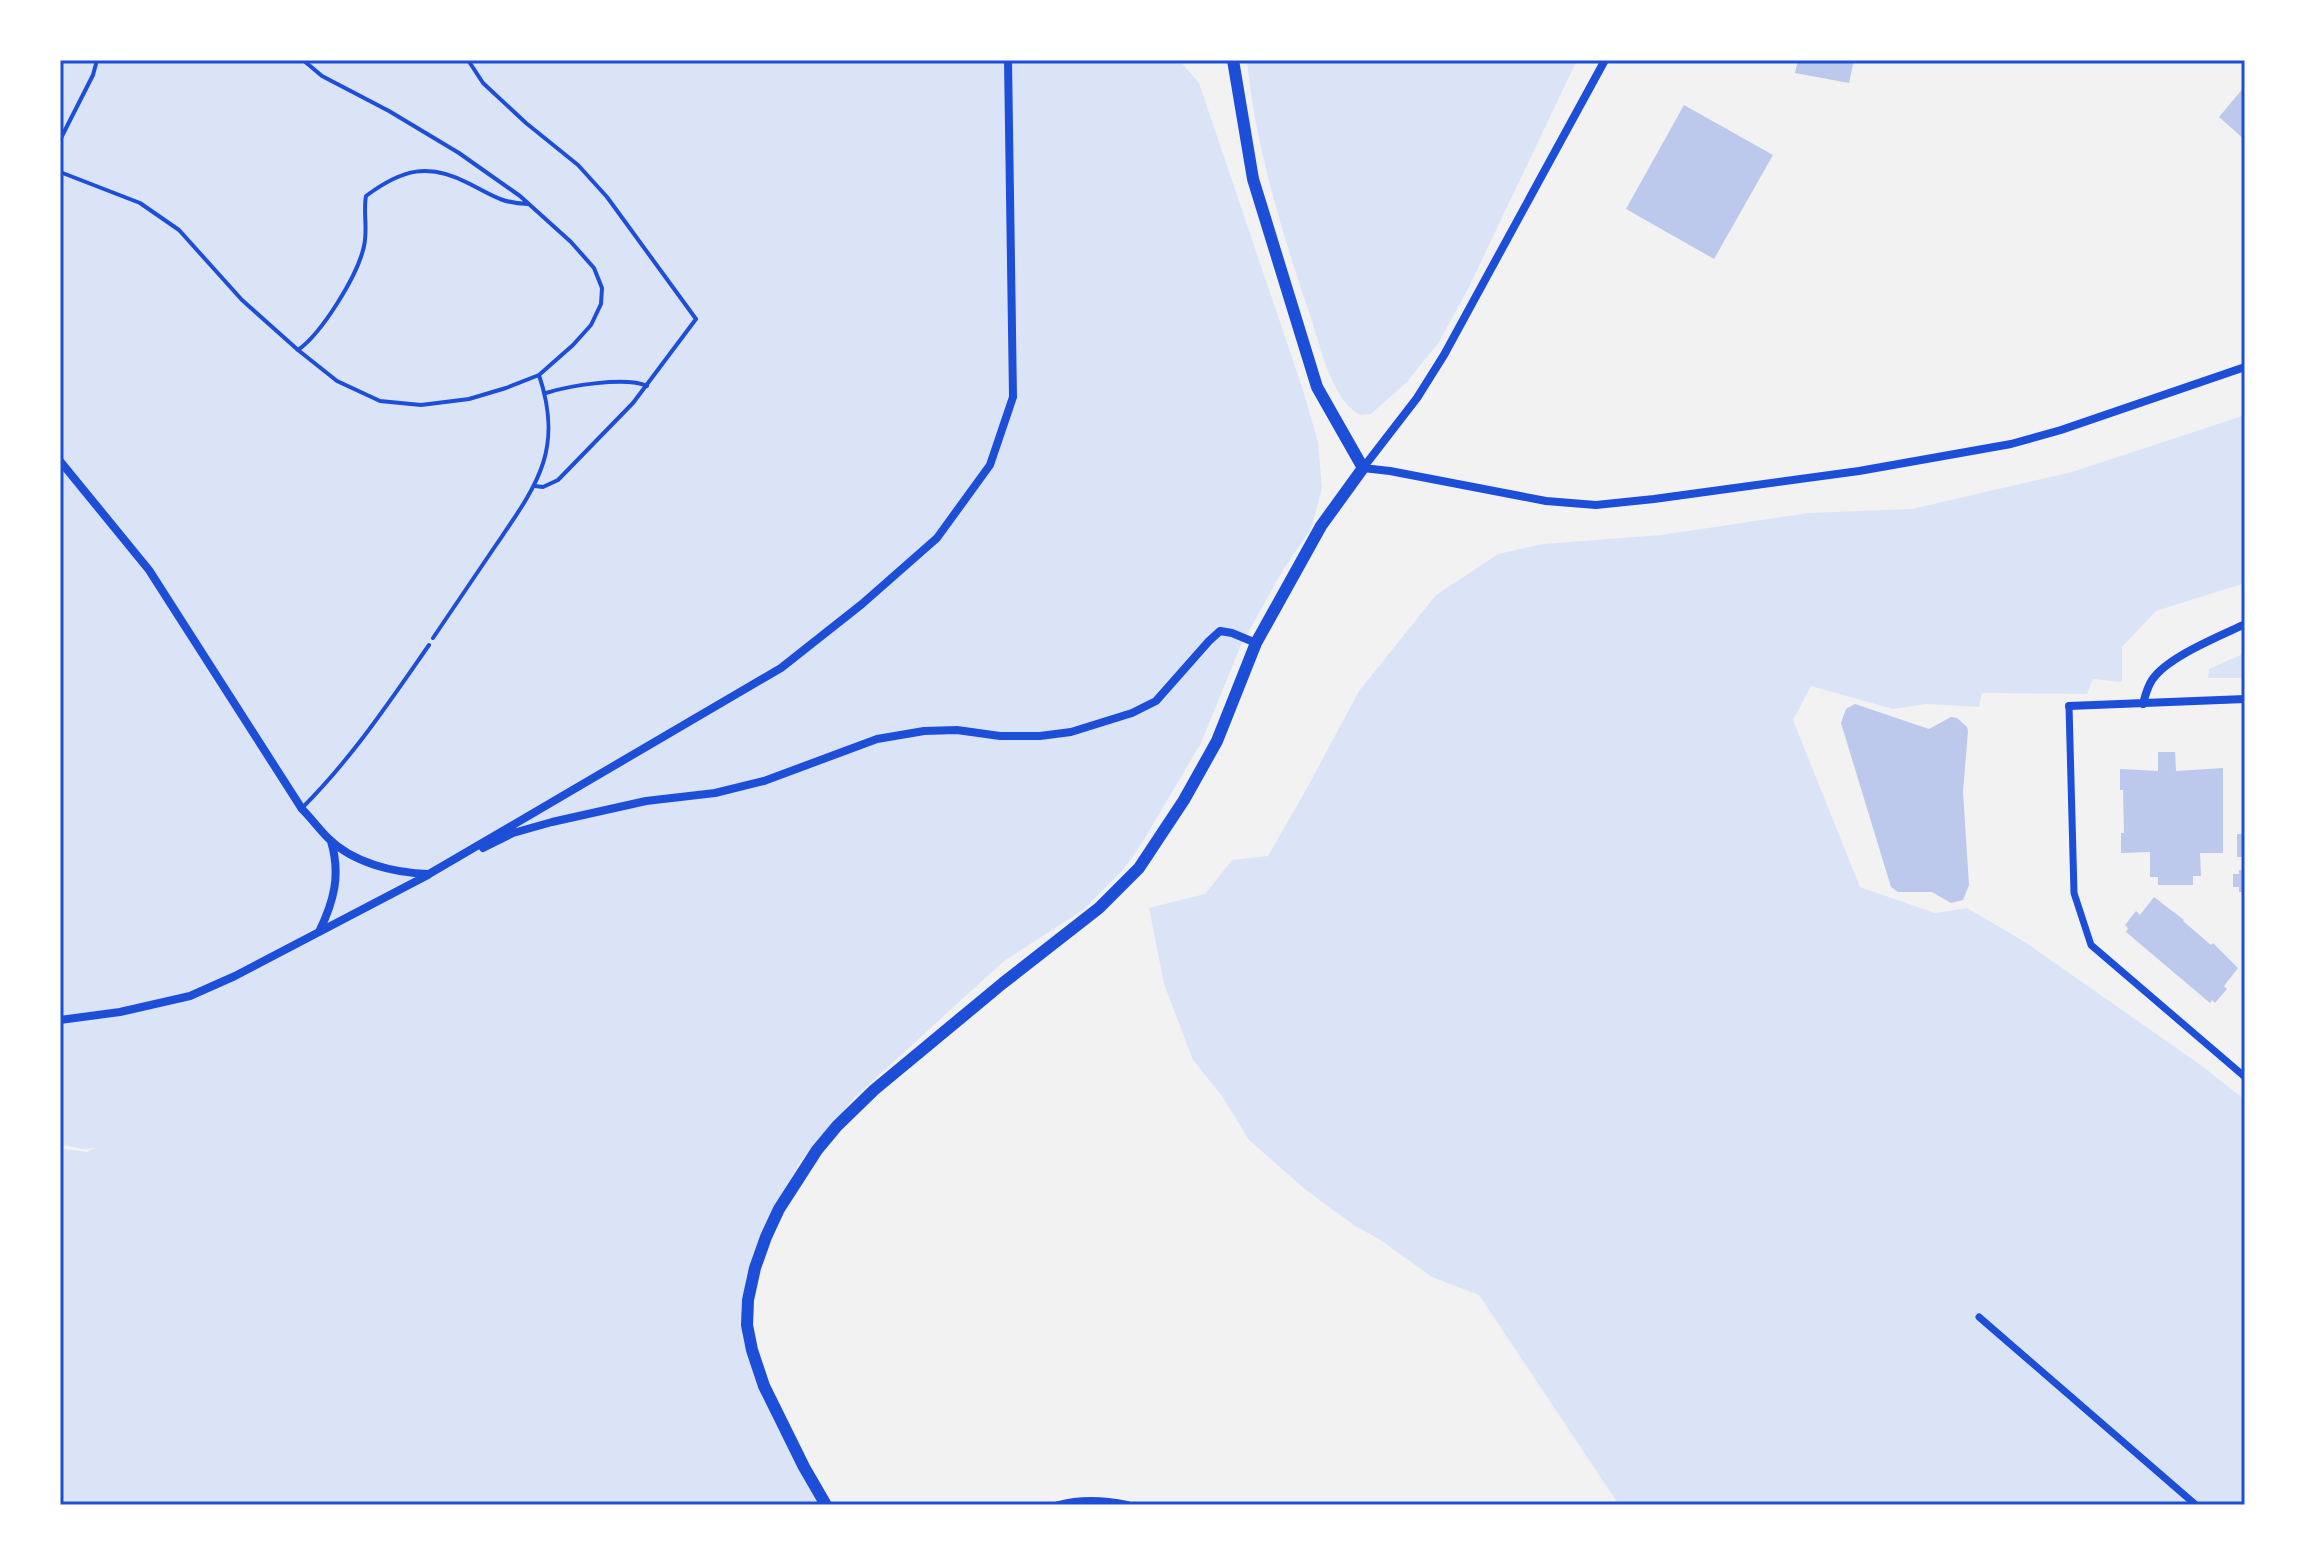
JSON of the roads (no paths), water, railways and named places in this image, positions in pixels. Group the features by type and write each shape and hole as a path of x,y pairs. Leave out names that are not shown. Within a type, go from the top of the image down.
{"main road":[{"path":"826,1505 764,1386 752,1350 747,1325 748,1300 766,1237 795,1184 837,1126 892,1075 1099,908 1139,868 1184,800 1217,741 1256,643 1321,526 1363,468 1317,387 1253,179 1233,60"}],"street":[{"path":"60,461 149,570 302,809 330,841 375,865 396,872 429,874 781,668 862,604 937,538 990,465 1013,397 1008,60"},
{"path":"1363,468 1417,398 1444,355 1605,60"},
{"path":"1363,468 1546,501 1596,505 1654,499 1859,471 2011,444 2245,367"},
{"path":"2143,704 2152,680 2166,666 2245,624"},
{"path":"60,1020 120,1012 190,996 235,976 513,833 620,806 715,793 764,781 877,739 924,731 957,730 1013,736 1071,732 1132,713 1156,701 1220,631 1256,643"},
{"path":"2245,699 2069,706 2074,893 2091,945 2245,1077"},
{"path":"319,932 335,893 336,858 330,841"},
{"path":"1979,1317 2196,1505"},
{"path":"1058,1505 1108,1501 1127,1505"}],"lane":[{"path":"302,809 323,788 382,713 429,645"}]}
